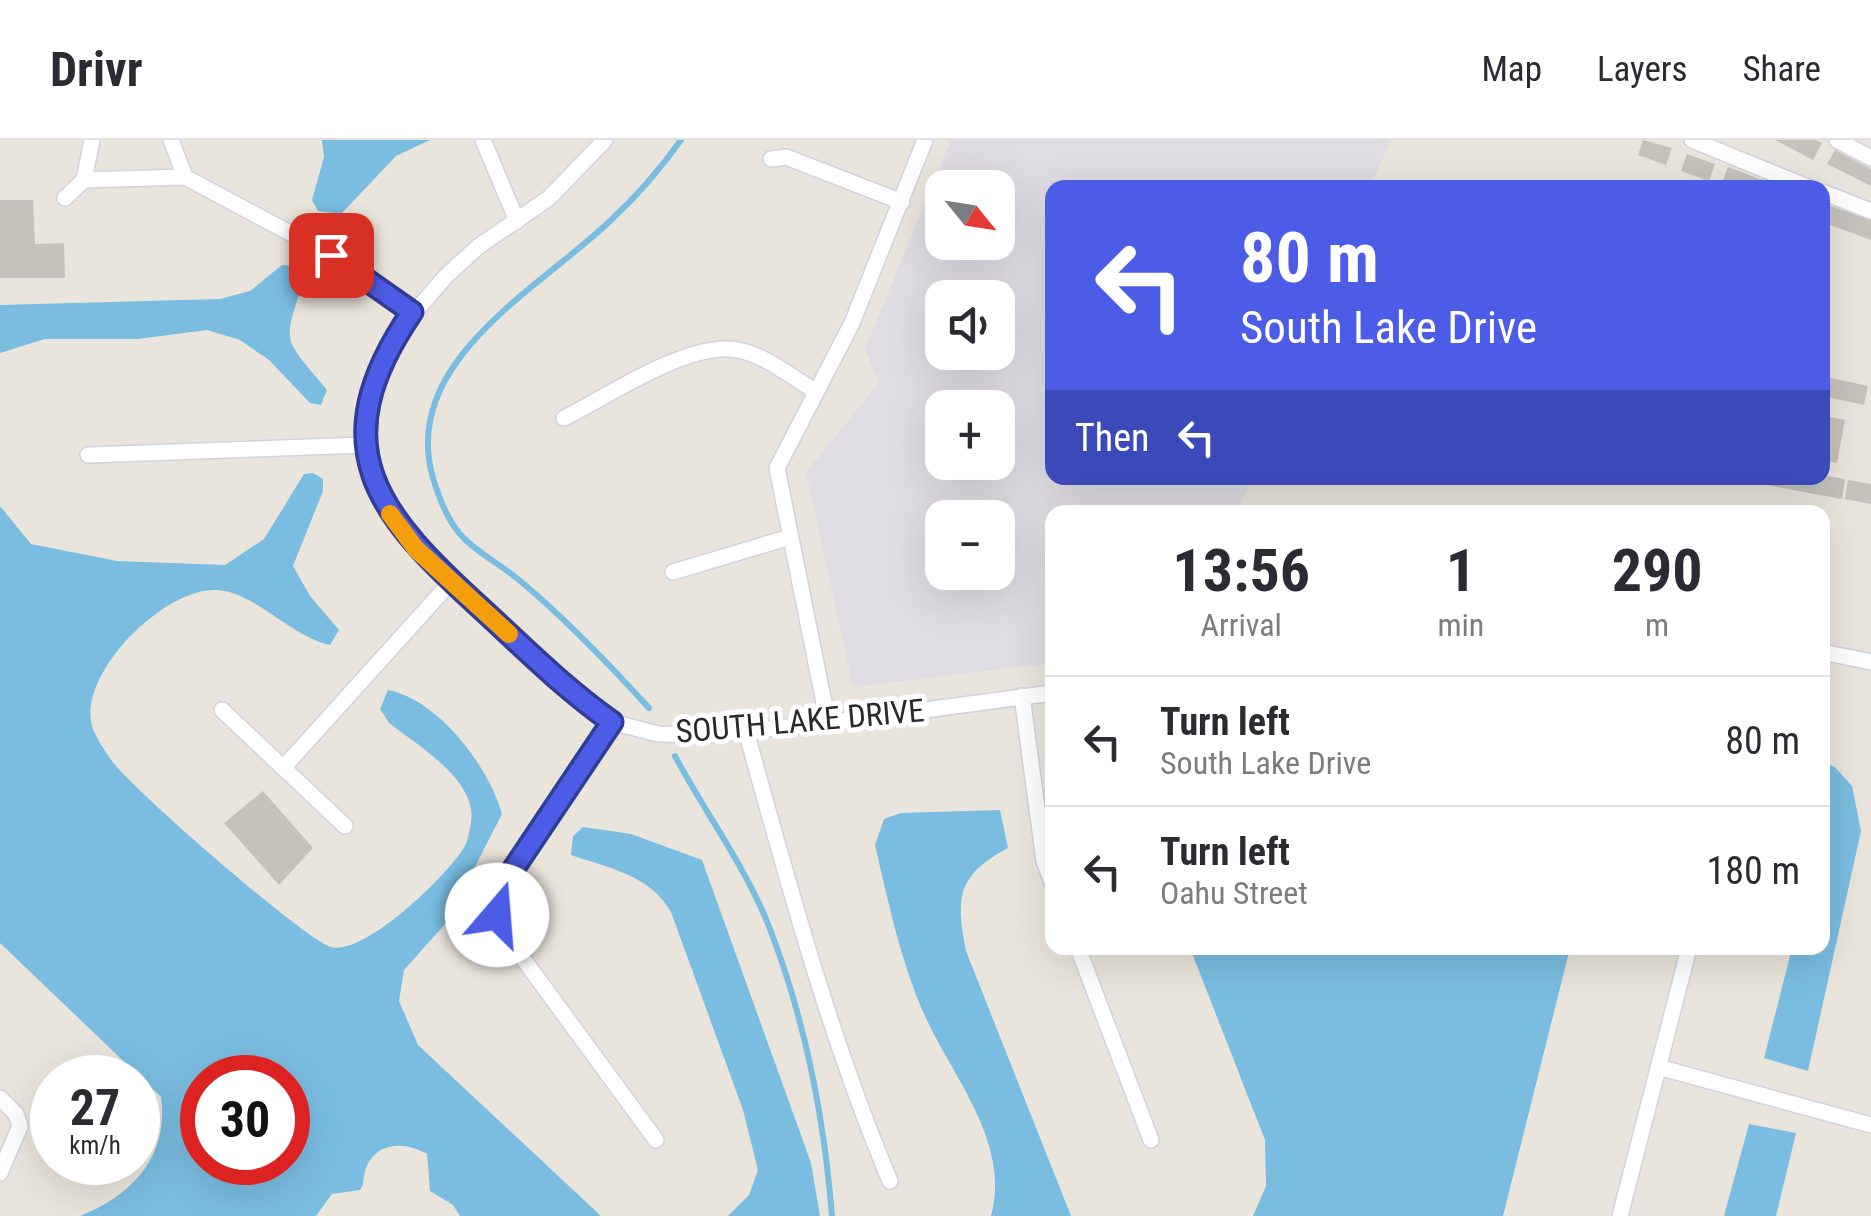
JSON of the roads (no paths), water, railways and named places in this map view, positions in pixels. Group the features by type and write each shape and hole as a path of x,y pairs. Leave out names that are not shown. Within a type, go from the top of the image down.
{"street":[{"path":"65,198 84,180 92,140"},
{"path":"171,140 185,177"},
{"path":"483,140 517,221"},
{"name":"SOUTH LAKE DRIVE","path":"605,140 549,198 478,246 412,312 384,357 371,393 364,445 378,492 396,525 451,582 582,701 612,722 658,734 828,724 1045,693"},
{"path":"828,724 777,468 852,324 925,140"},
{"path":"1692,140 1790,180"},
{"path":"1837,140 1871,158"},
{"path":"771,158 786,157 902,202"},
{"path":"84,180 185,177 331,255 412,312"},
{"path":"1830,195 1871,210"},
{"path":"564,418 702,352 731,349 755,355 815,391"},
{"path":"88,456 364,445"},
{"path":"673,572 790,536"},
{"path":"283,768 451,582"},
{"path":"1830,654 1871,662"},
{"path":"1022,696 1045,864"},
{"path":"222,710 345,826"},
{"path":"612,722 496,895 497,915 505,934 656,1140"},
{"path":"746,731 805,937 864,1120 890,1181"},
{"path":"1081,955 1151,1140"},
{"path":"1620,1216 1686,955"},
{"path":"1658,1067 1871,1125"},
{"path":"0,1098 16,1114 20,1126 0,1173"}],"water":[{"path":"322,140 430,140 396,156 341,214 318,211 312,200 324,157"},
{"path":"282,265 294,266 304,278 290,339 327,390 321,405 310,403 269,360 240,340 207,330 138,339 45,339 0,353 0,305 220,299 250,291"},
{"path":"313,473 323,479 323,491 293,566 310,596 339,630 330,645 230,592 196,593 174,602 131,635 100,678 92,700 91,721 99,741 126,776 183,830 255,892 331,947 364,939 384,926 425,893 465,846 471,813 459,783 438,760 389,723 380,709 388,690 407,696 443,721 474,757 502,814 446,923 404,970 399,1001 418,1045 601,1216 460,1216 453,1205 430,1191 427,1154 411,1147 393,1146 371,1159 360,1190 332,1194 316,1216 80,1216 131,1185 160,1185 160,1055 117,1055 0,943 0,506 31,544 117,561 225,565 264,539 304,474"},
{"path":"1830,765 1852,786 1861,831 1808,1071 1764,1058 1790,955 1830,955"},
{"path":"1000,810 1008,848 979,868 964,889 961,916 966,951 1071,1216 991,1216 995,1189 986,1137 916,996 875,845 884,819 901,813"},
{"path":"583,827 631,834 702,860 811,1163 820,1216 728,1216 749,1195 758,1170 743,1110 671,912 640,881 571,855 573,836"},
{"path":"1193,955 1568,955 1503,1216 1253,1216 1266,1186 1265,1140"},
{"path":"1749,1124 1796,1133 1776,1216 1724,1216"}],"waterway":[{"path":"649,708 553,610 459,533 435,485 428,436 437,398 456,363 483,331 621,211 681,140"},
{"path":"675,756 748,881 781,959 811,1068 832,1216"}]}
